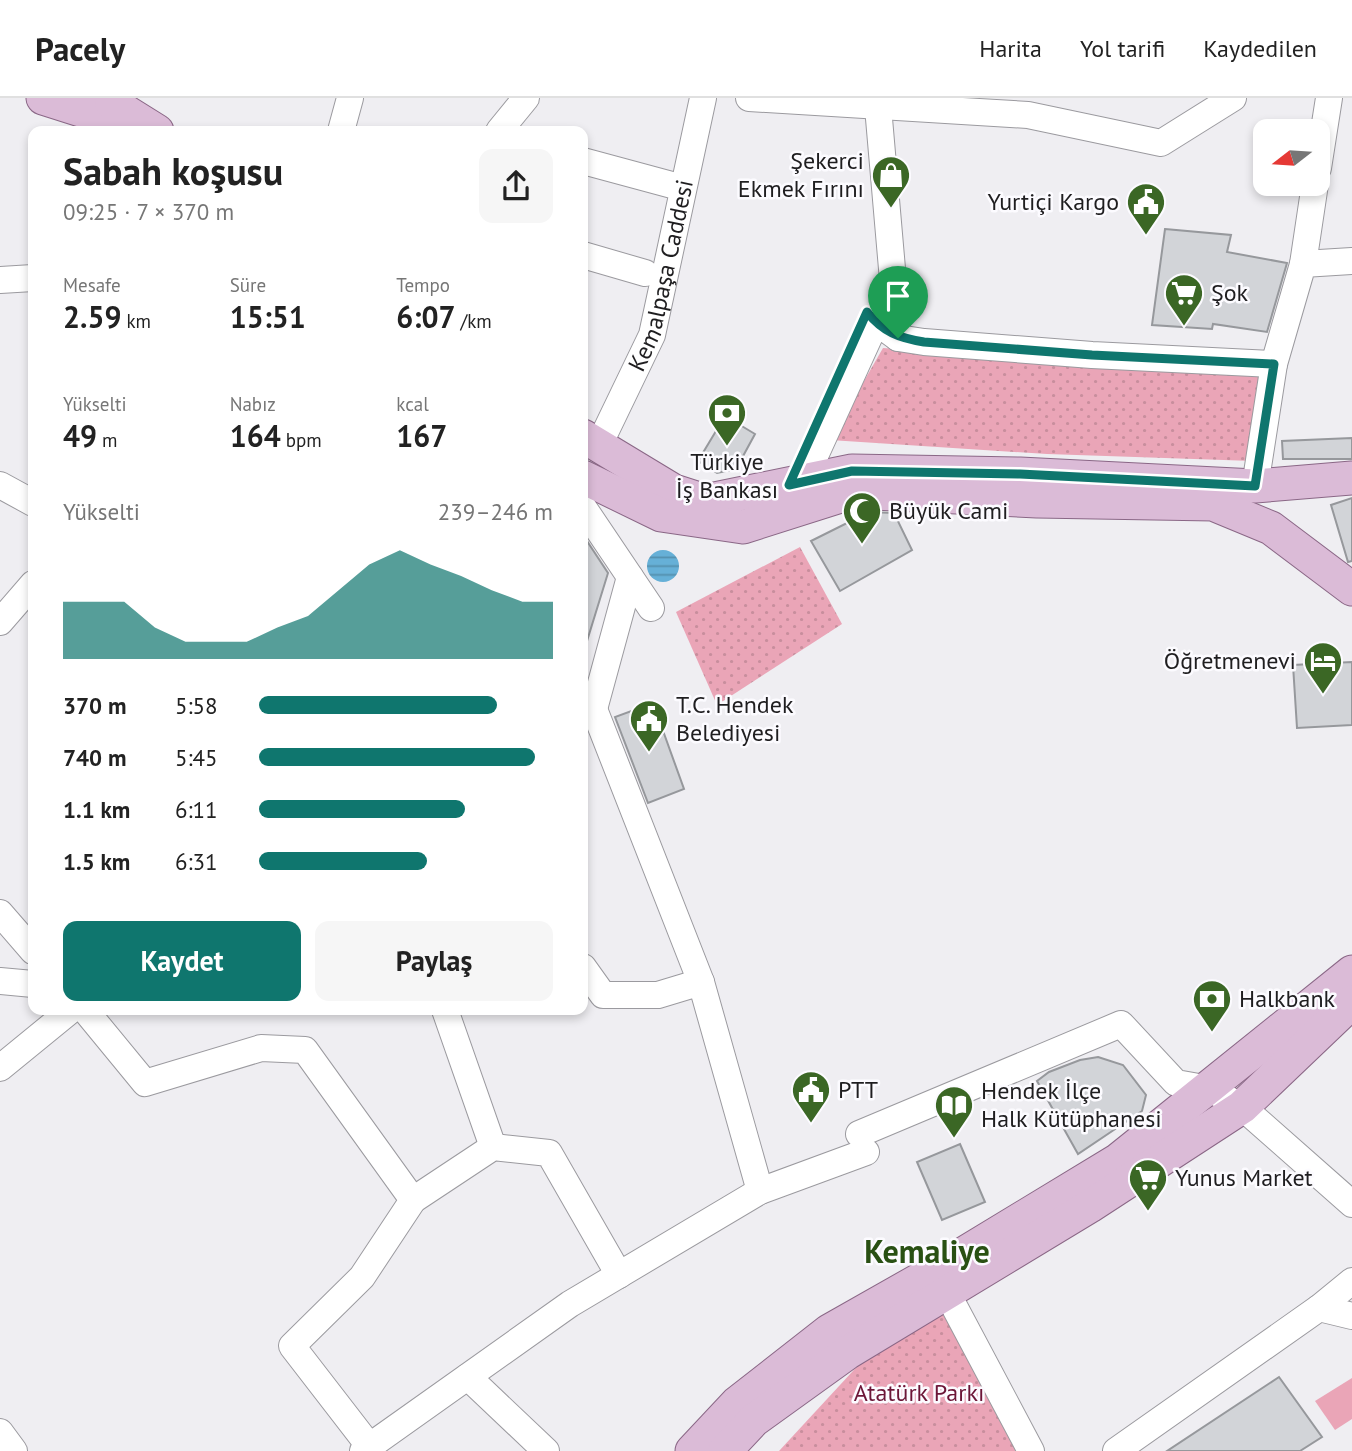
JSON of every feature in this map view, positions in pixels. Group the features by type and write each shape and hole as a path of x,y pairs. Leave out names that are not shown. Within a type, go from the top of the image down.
{"main road":[{"path":"43,98 109,112 144,126"},
{"path":"591,441 674,491 705,501 852,471 1020,474 1255,486 1352,478"},
{"path":"588,479 661,515 743,527 853,492 1037,501 1213,504 1271,528 1352,589"},
{"path":"1213,504 1255,486"},
{"path":"1255,486 1352,569"},
{"path":"724,1451 754,1420 941,1282 1118,1160 1210,1089 1352,972"},
{"path":"692,1451 737,1403 829,1331 941,1282 1090,1206 1242,1107 1352,1002"}],"street":[{"path":"343,126 351,98"},
{"path":"503,126 526,98"},
{"name":"Kemalpaşa Caddesi","path":"591,441 652,335 703,98"},
{"path":"749,98 1047,108 1161,143 1233,98"},
{"path":"1326,119 1329,98"},
{"path":"868,104 898,338"},
{"path":"588,162 683,188"},
{"path":"1255,486 1274,364 1303,264 1313,196"},
{"path":"588,256 645,273"},
{"path":"1303,264 1352,261"},
{"path":"0,280 28,278"},
{"path":"796,483 876,322 898,338 1092,355 1274,364"},
{"path":"0,485 28,500"},
{"path":"588,514 650,608"},
{"path":"630,577 588,706 701,982 760,1191"},
{"path":"0,622 28,590"},
{"path":"0,914 28,945"},
{"path":"588,974 603,995 658,995 701,982"},
{"path":"0,981 28,984"},
{"path":"0,1068 65,1015"},
{"path":"89,1015 145,1083 261,1048 305,1050 413,1200"},
{"path":"447,1015 493,1147"},
{"path":"619,1275 549,1153 493,1147 413,1200 362,1278 292,1346 367,1449 570,1304 619,1275 760,1191 1121,1024 1176,1083 1210,1089 1242,1107 1352,1204"},
{"path":"1116,1451 1319,1308 1352,1281"},
{"path":"941,1282 1031,1451"},
{"path":"1319,1308 1352,1316"},
{"path":"468,1377 546,1451"},
{"path":"0,1432 14,1451"}],"green space":[{"path":"883,348 1271,374 1253,461 1047,454 830,440"},
{"path":"800,547 842,624 717,705 676,612"},
{"name":"Atatürk Parkı","path":"941,1310 1017,1451 779,1451 864,1359"},
{"path":"1352,1378 1352,1419 1335,1430 1315,1401"}],"water":[{"path":"663,550 674,555 679,566 674,577 663,582 652,577 647,566 652,555"}],"building":[{"path":"1165,229 1231,235 1227,252 1287,263 1267,332 1213,324 1212,329 1152,325"},
{"path":"725,416 755,434 736,469 717,473 698,461"},
{"path":"1352,438 1352,459 1283,459 1282,441"},
{"path":"1352,498 1352,561 1348,562 1331,505"},
{"name":"Büyük Cami","path":"869,512 894,513 912,550 840,591 811,541"},
{"path":"588,543 608,573 588,638"},
{"name":"Öğretmenevi","path":"1352,662 1352,725 1297,728 1293,665"},
{"name":"T.C. Hendek Belediyesi","path":"653,703 684,789 648,803 615,717"},
{"path":"1098,1057 1123,1065 1146,1095 1142,1111 1078,1154 1037,1081 1049,1072 1080,1060"},
{"path":"960,1144 985,1202 942,1220 917,1162"},
{"path":"1279,1377 1322,1437 1300,1451 1167,1451"}],"place":[{"name":"Şekerci Ekmek Fırını","path":"891,209"},
{"name":"Yurtiçi Kargo","path":"1146,236"},
{"name":"Şok","path":"1184,327"},
{"name":"Türkiye İş Bankası","path":"727,447"},
{"name":"Büyük Cami","path":"862,545"},
{"name":"Öğretmenevi","path":"1323,695"},
{"name":"T.C. Hendek Belediyesi","path":"649,753"},
{"name":"Halkbank","path":"1212,1033"},
{"name":"PTT","path":"811,1124"},
{"name":"Hendek İlçe Halk Kütüphanesi","path":"954,1139"},
{"name":"Yunus Market","path":"1148,1212"}],"district":[{"name":"Kemaliye","path":"927,1252"}],"route":[{"path":"867,312 898,338 1092,355 1274,364 1255,486 1020,474 852,471 789,485 867,312"}]}
